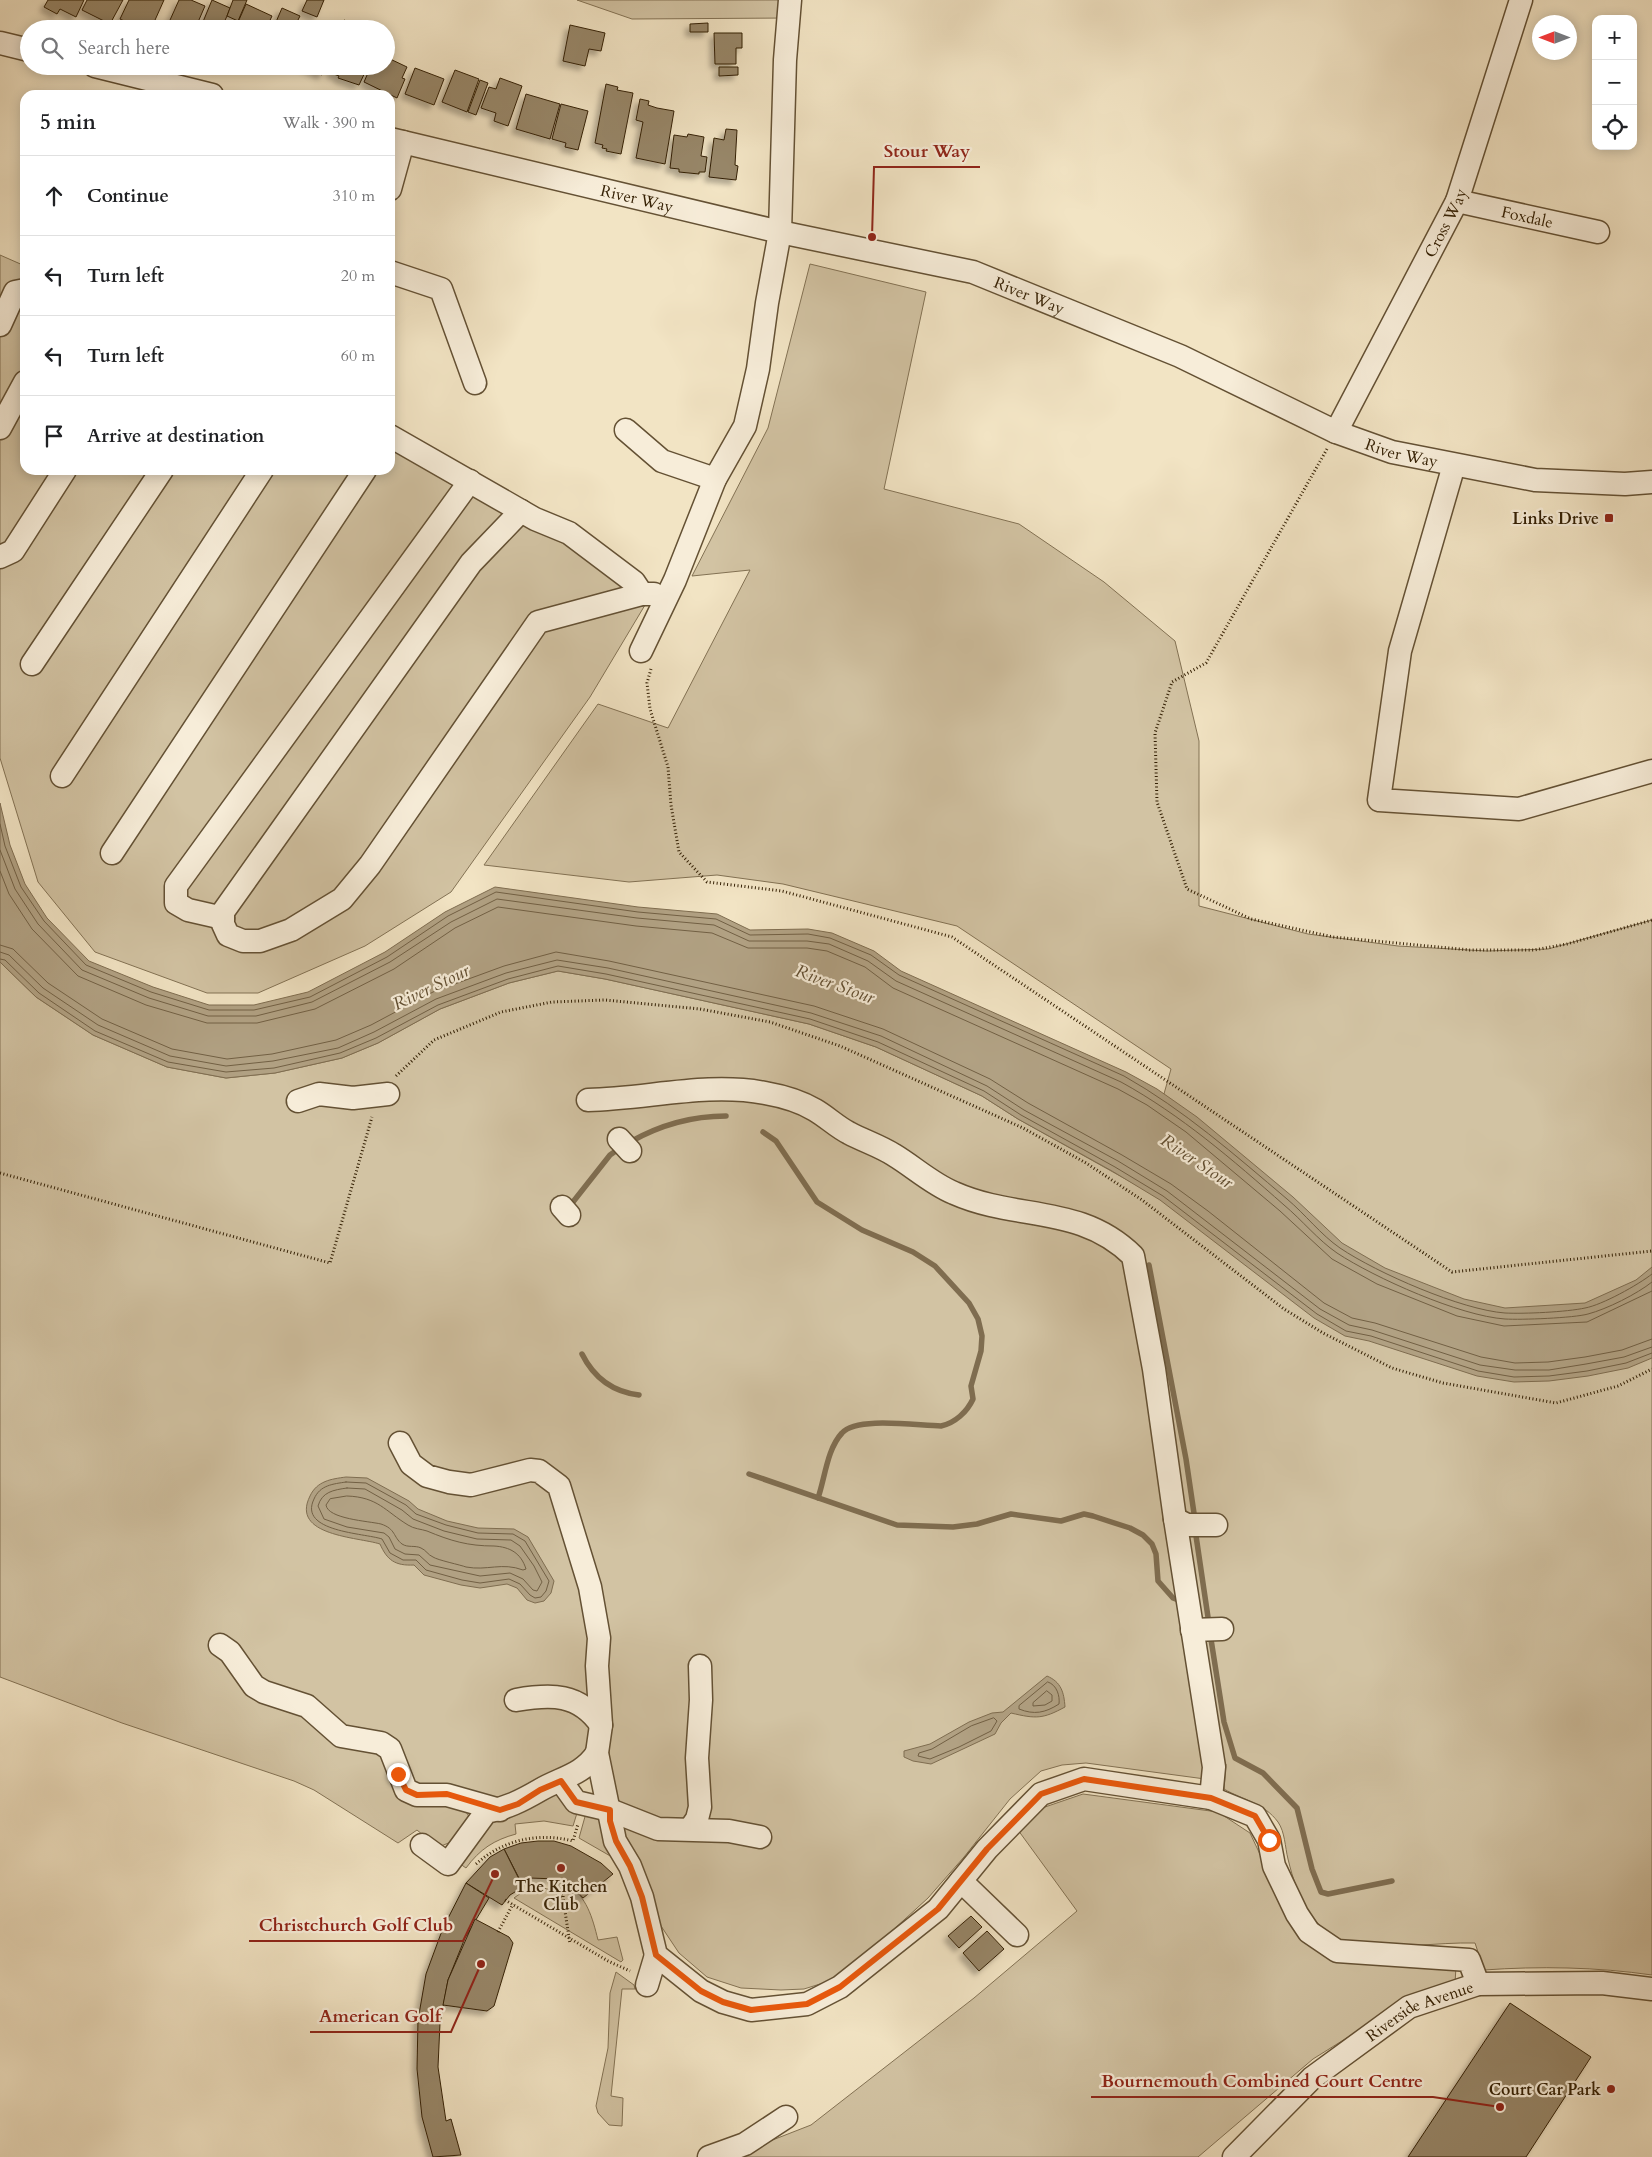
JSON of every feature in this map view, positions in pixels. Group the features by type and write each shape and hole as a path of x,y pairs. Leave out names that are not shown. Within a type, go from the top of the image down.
{"street":[{"path":"641,651 671,587 714,479 745,426 758,369 767,303 780,232 785,60 790,0"},
{"name":"Cross Way","path":"1336,432 1457,201 1521,0"},
{"path":"0,43 20,48"},
{"path":"131,75 192,90"},
{"name":"River Way","path":"396,140 780,232 973,272 1180,356 1336,432 1392,452 1535,480 1625,484 1652,482"},
{"name":"Foxdale","path":"1457,201 1598,232"},
{"path":"395,274 441,289 475,382"},
{"path":"0,325 15,292 20,291"},
{"path":"0,428 20,391"},
{"path":"626,430 662,461 714,479"},
{"path":"395,439 521,511 570,533 634,582 642,594"},
{"path":"1454,465 1400,651 1379,800 1519,809 1652,771"},
{"path":"0,557 13,551 62,475"},
{"path":"32,664 159,475"},
{"path":"62,776 259,475"},
{"path":"112,853 362,475"},
{"path":"223,918 188,910 176,903 176,886 470,481"},
{"path":"521,511 471,563 223,912 228,935 242,941 260,941 291,930 342,900 370,865 538,622 671,587"},
{"path":"588,1100 720,1090 743,1090 787,1098 814,1109 848,1132 893,1154 955,1194 1022,1213 1064,1217 1088,1225 1124,1247 1133,1256 1161,1414 1174,1519 1214,1767 1211,1798"},
{"path":"298,1100 319,1094 353,1098 384,1095"},
{"path":"400,1443 410,1464 427,1476 449,1482 471,1485 530,1470 539,1471 559,1486 590,1587 599,1638 597,1666 600,1725 597,1753 610,1810 610,1821 616,1841 630,1866 642,1897 656,1955 648,1982"},
{"path":"1174,1519 1187,1525 1216,1525"},
{"path":"1192,1630 1222,1629"},
{"path":"220,1645 230,1652 254,1686 264,1692 307,1706 341,1736 381,1743 390,1749 406,1790 417,1795 447,1794 500,1810"},
{"path":"690,1829 697,1819 700,1807 697,1758 701,1700 700,1666"},
{"path":"516,1700 548,1695 561,1697 592,1712 600,1725"},
{"path":"422,1845 448,1864 479,1819 486,1812 518,1804 540,1790 561,1781 590,1764 597,1753"},
{"path":"656,1955 701,1991 723,2002 751,2010 807,2004 848,1981 938,1909 987,1849 1041,1794 1084,1779 1211,1798 1255,1816 1269,1840 1274,1866 1286,1894 1309,1932 1337,1951 1470,1960 1478,1984"},
{"path":"561,1781 576,1802 610,1810 658,1829 729,1831 760,1837"},
{"path":"961,1881 1017,1935"},
{"name":"Riverside Avenue","path":"1234,2157 1312,2078 1409,2007 1478,1984 1602,1983 1652,1989"},
{"path":"709,2157 745,2144 786,2117"}],"path":[{"path":"1336,432 1206,663 1172,682 1155,733 1157,802 1188,889 1251,919 1333,937 1470,950 1534,950 1567,944 1652,920"},
{"path":"641,651 653,660 647,683 650,709 668,767 671,805 679,852 707,882 782,891 952,937 1452,1272 1652,1251"},
{"path":"0,1173 330,1263 373,1106 384,1095 385,1085 434,1040 501,1012 552,1002 605,1000 700,1009 770,1022 840,1046 1023,1128 1086,1163 1142,1200 1284,1309 1324,1333 1392,1368 1443,1383 1556,1404 1618,1386 1652,1369"},
{"path":"470,1870 500,1846 519,1840 556,1837 573,1841 583,1805"},
{"path":"564,1882 563,1898 570,1944"},
{"path":"505,1900 608,1961 648,1982"},
{"path":"498,1932 513,1904"}],"shaded area":[{"path":"577,0 790,0 788,18 632,19"},
{"path":"0,255 20,264 20,475 395,475 395,431 654,590 590,697 451,892 365,946 258,993 207,993 95,952 38,882 0,758"},
{"path":"810,264 926,292 884,489 1019,524 1104,582 1175,641 1199,741 1199,906 1308,934 1398,946 1487,951 1548,949 1652,920 1652,1975 1568,1968 1484,1970 1475,1943 1371,1946 1342,1940 1329,1933 1319,1924 1302,1901 1278,1822 1260,1806 1224,1789 1226,1764 1207,1759 1205,1779 1086,1763 1062,1765 1041,1771 1010,1799 964,1857 928,1898 836,1979 804,1989 741,1988 707,1977 679,1953 659,1923 591,1753 508,1803 448,1801 466,1812 472,1821 461,1838 441,1846 430,1841 417,1830 398,1843 314,1790 294,1781 122,1723 0,1677 0,962 36,997 93,1035 167,1067 226,1078 275,1073 342,1058 378,1043 440,1009 509,983 558,971 605,979 809,1024 876,1047 982,1096 1018,1119 1138,1186 1171,1069 957,926 783,884 717,875 629,882 484,865 598,704 668,728 750,570 692,576 768,428"},
{"path":"557,1792 577,1813 573,1826 544,1821 515,1824 516,1834 488,1846 466,1868 456,1861 478,1828"},
{"path":"1083,1794 1218,1812 1250,1833 1266,1867 1309,1941 1456,1966 1455,1984 1406,2001 1313,2059 1198,2157 729,2157 811,2125 974,1998 1077,1911 1018,1830 1045,1807"},
{"path":"586,1813 600,1813 612,1857 579,1838"},
{"path":"567,1883 574,1889 588,1908 598,1940 617,1937 623,1960 621,1962 514,1898 532,1888 544,1888 561,1898"},
{"path":"616,1972 634,1985 635,1989 622,1989 611,2096 623,2098 622,2126 609,2125 598,2113 596,2106 608,2048 610,1993"}],"water":[{"name":"River Stour","path":"0,803 10,845 25,884 47,918 89,961 153,987 209,1005 254,1005 308,992 385,952 445,912 495,887 638,907 717,914 750,930 808,929 832,933 874,951 901,971 1126,1072 1157,1089 1197,1117 1293,1197 1342,1243 1385,1268 1464,1299 1505,1308 1585,1303 1636,1280 1652,1267 1652,1358 1628,1368 1588,1376 1549,1381 1514,1382 1477,1376 1369,1341 1345,1336 1314,1318 1160,1200 1018,1119 982,1096 876,1047 809,1024 605,979 558,971 509,983 440,1009 378,1043 342,1058 275,1073 226,1078 167,1067 93,1035 36,997 0,962"},
{"path":"346,1477 367,1478 409,1501 418,1509 447,1521 478,1528 514,1529 528,1537 554,1581 551,1593 544,1601 535,1603 527,1600 517,1588 507,1584 480,1588 424,1575 414,1565 392,1561 380,1544 343,1536 318,1527 309,1519 306,1509 310,1496 316,1487 321,1484"},
{"path":"1047,1676 1059,1684 1064,1697 1065,1707 1051,1714 1039,1717 1011,1713 1001,1723 995,1734 931,1764 913,1761 904,1757 904,1751 930,1744 969,1722 992,1713 1003,1712"}],"building":[{"path":"48,0 84,0 76,17 60,9 57,14 44,7"},
{"path":"87,0 123,0 112,20 102,20 82,10"},
{"path":"129,0 164,0 155,20 120,19"},
{"path":"179,0 191,0 205,6 199,20 170,20"},
{"path":"212,0 230,8 225,20 204,20"},
{"path":"233,0 247,0 238,20 227,16"},
{"path":"307,0 324,0 317,17 302,11"},
{"path":"246,4 272,16 270,20 239,20"},
{"path":"282,8 300,16 298,20 277,20"},
{"path":"708,23 708,32 690,32 690,24"},
{"path":"570,25 605,33 601,51 589,49 585,66 563,61"},
{"path":"714,33 742,33 742,48 736,48 736,64 715,64"},
{"path":"395,61 407,67 402,78 405,79 397,98 395,97 395,90 380,90 364,82 367,75 395,75"},
{"path":"719,67 738,67 738,75 719,76"},
{"path":"415,68 444,79 434,105 405,94"},
{"path":"455,70 479,79 467,112 442,102"},
{"path":"336,75 364,75 359,85 338,78 339,76"},
{"path":"500,78 522,86 508,126 494,121 496,113 481,108 489,87 496,89"},
{"path":"480,80 488,83 476,115 468,112"},
{"path":"606,84 618,87 617,90 633,93 621,154 606,151 607,149 602,148 603,145 595,143"},
{"path":"526,94 560,104 550,139 516,129"},
{"path":"640,99 649,101 648,105 674,111 665,164 636,158 643,122 636,120"},
{"path":"561,104 588,111 578,150 565,147 566,143 552,139"},
{"path":"726,129 737,130 735,165 738,166 736,180 709,177 714,138 724,140"},
{"path":"688,134 704,137 701,156 707,157 705,172 699,172 699,174 679,172 679,169 670,168 674,135 687,137"},
{"name":"The Kitchen Club","path":"554,1841 571,1846 601,1863 613,1874 583,1898 575,1889 558,1879 529,1878 521,1882 504,1849 521,1843"},
{"path":"504,1849 523,1887 510,1895 502,1905 466,1883 490,1857"},
{"path":"466,1883 489,1898 465,1938 448,1980 440,2023 438,2067 446,2121 451,2119 461,2155 433,2157 422,2117 417,2069 418,2020 426,1974 443,1928"},
{"path":"971,1916 982,1927 959,1948 948,1936"},
{"path":"475,1919 509,1937 513,1943 494,2006 487,2011 443,2005 448,1980"},
{"path":"987,1931 1004,1949 979,1971 963,1953"},
{"path":"1510,2003 1591,2057 1526,2157 1408,2157"}],"waterway":[{"path":"630,1142 664,1126 700,1118 726,1116"},
{"path":"763,1132 776,1141 817,1202 862,1230 913,1252 935,1266 969,1303 978,1319 982,1336 981,1351 971,1386 973,1399 956,1420 941,1426 874,1423 850,1428 842,1433 833,1447 818,1498"},
{"path":"569,1207 610,1155 620,1148"},
{"path":"1149,1265 1186,1459 1195,1520"},
{"path":"582,1354 599,1377 621,1391 639,1395"},
{"path":"749,1474 897,1525 953,1527 977,1524 1011,1514 1061,1521 1084,1514 1093,1516 1130,1528 1143,1535 1152,1544 1156,1554 1158,1581 1173,1598 1181,1601"},
{"path":"1195,1529 1209,1624"},
{"path":"1210,1633 1224,1722 1235,1758 1263,1773 1297,1808 1312,1869 1321,1892 1328,1894 1392,1881"}],"place":[{"name":"Stour Way","path":"872,237"},
{"name":"Links Drive","path":"1609,518"},
{"name":"The Kitchen Club","path":"561,1868"},
{"name":"Christchurch Golf Club","path":"495,1874"},
{"name":"American Golf","path":"481,1964"},
{"name":"Court Car Park","path":"1611,2089"},
{"name":"Bournemouth Combined Court Centre","path":"1500,2107"}],"route":[{"path":"398,1774 406,1790 417,1795 447,1794 459,1800 500,1810 518,1804 540,1790 561,1781 576,1802 610,1810 610,1821 616,1841 630,1866 642,1897 656,1955 682,1978 701,1991 723,2002 751,2010 807,2004 840,1987 938,1909 987,1849 1041,1794 1084,1779 1211,1798 1255,1816 1269,1840"}]}
